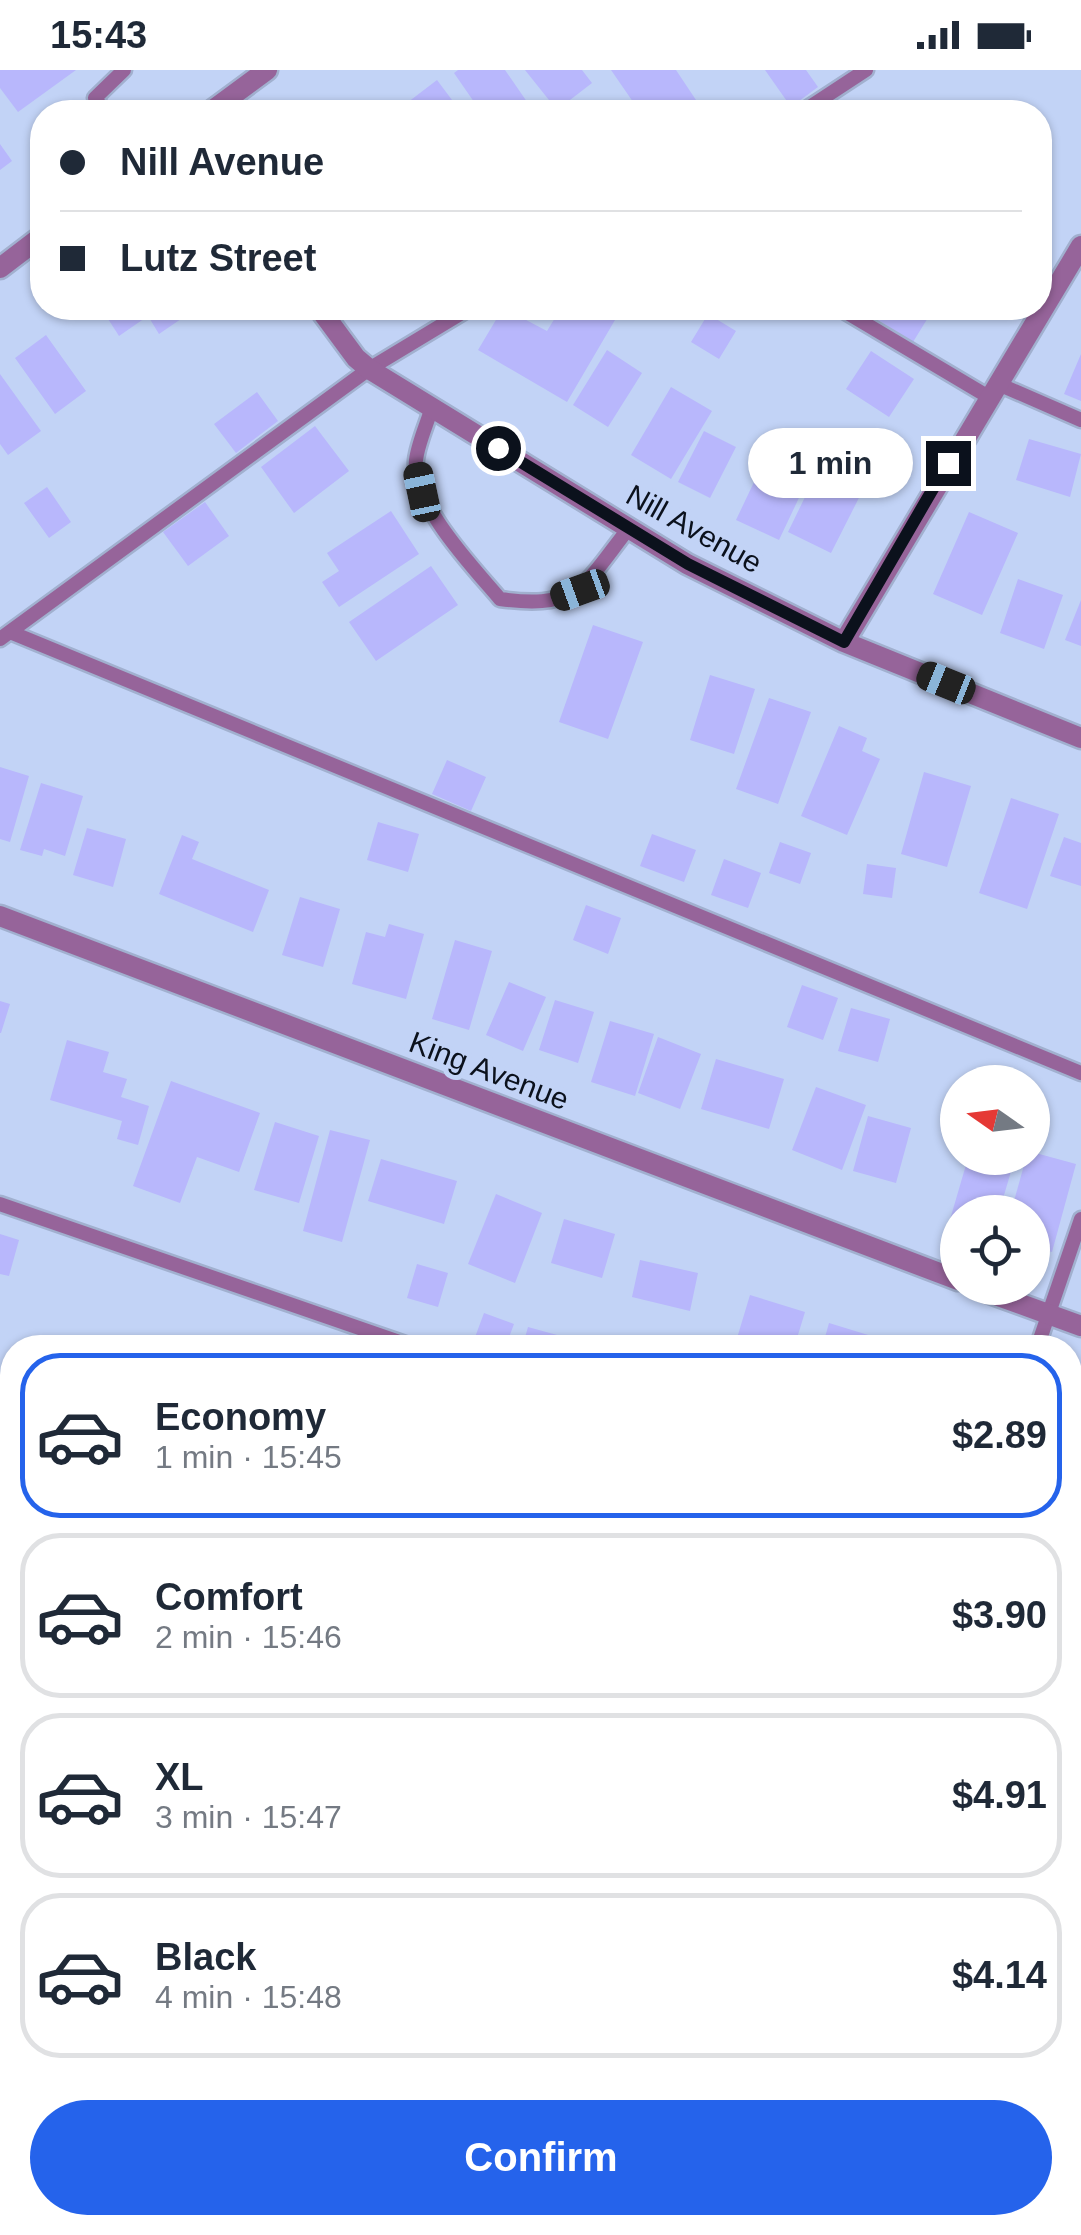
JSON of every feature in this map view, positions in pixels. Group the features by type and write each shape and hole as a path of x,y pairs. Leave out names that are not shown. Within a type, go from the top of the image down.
{"street":[{"path":"226,100 267,70"},
{"path":"0,268 30,245"},
{"path":"1052,293 1081,246"},
{"name":"Nill Avenue","path":"328,320 369,369 688,564 844,642 1081,738"},
{"path":"844,642 1035,320"},
{"name":"King Avenue","path":"0,916 940,1273"},
{"path":"1022,1305 1081,1326"}],"lane":[{"path":"97,100 124,70"},
{"path":"820,100 866,70"},
{"path":"5,636 369,369 450,320"},
{"path":"862,320 992,389 1081,420"},
{"path":"432,407 416,462 422,492 455,546 500,599 542,605 580,590 628,528"},
{"path":"5,636 1081,1072"},
{"path":"0,1204 379,1335"},
{"path":"1040,1335 1081,1220"}],"building":[{"path":"0,70 76,70 18,112 0,88"},
{"path":"505,70 526,100 473,100 454,73"},
{"path":"525,70 582,70 592,83 570,100 549,100"},
{"path":"611,70 676,70 696,100 632,100"},
{"path":"765,70 806,70 818,87 800,100 786,100"},
{"path":"437,80 452,100 411,100"},
{"path":"0,144 12,161 0,170"},
{"path":"109,320 142,320 119,336"},
{"path":"150,320 180,320 159,334"},
{"path":"496,320 526,320 547,331 554,320 615,320 567,402 478,350"},
{"path":"704,320 718,320 736,331 719,359 691,342"},
{"path":"878,320 927,320 913,342"},
{"path":"46,335 86,391 55,414 15,358"},
{"path":"607,350 642,373 608,427 573,405"},
{"path":"871,351 914,379 889,417 846,389"},
{"path":"1081,354 1081,401 1064,394"},
{"path":"0,374 41,431 8,455 0,444"},
{"path":"671,387 712,411 671,479 631,455"},
{"path":"257,392 278,421 236,453 214,424"},
{"path":"315,426 349,471 294,513 261,467"},
{"path":"704,431 736,447 710,498 678,482"},
{"path":"1029,439 1081,454 1070,497 1016,480"},
{"path":"772,444 815,464 779,540 736,520"},
{"path":"824,458 868,480 831,553 788,532"},
{"path":"47,487 71,522 49,538 24,503"},
{"path":"205,502 229,536 188,566 163,532"},
{"path":"391,511 419,554 339,607 322,582 339,571 327,553"},
{"path":"969,512 1018,533 982,615 933,594"},
{"path":"431,566 458,605 376,661 349,622"},
{"path":"1018,579 1063,595 1044,649 1000,633"},
{"path":"1081,600 1081,646 1065,640"},
{"path":"593,625 643,642 608,739 559,722"},
{"path":"710,675 755,689 734,754 690,740"},
{"path":"769,698 811,712 778,804 736,789"},
{"path":"839,726 867,738 862,751 880,759 847,835 801,816"},
{"path":"447,760 486,777 471,811 432,794"},
{"path":"0,767 29,776 10,842 0,839"},
{"path":"924,772 971,786 947,867 901,854"},
{"path":"41,783 83,796 65,856 44,849 42,856 20,850"},
{"path":"1011,798 1059,814 1027,909 979,893"},
{"path":"378,822 419,834 408,872 367,860"},
{"path":"87,828 126,839 113,887 73,875"},
{"path":"652,834 696,850 684,882 640,866"},
{"path":"182,835 199,842 192,859 269,890 253,932 159,894"},
{"path":"1064,837 1081,843 1081,886 1050,876"},
{"path":"780,842 811,853 800,884 769,873"},
{"path":"724,859 761,873 748,908 711,895"},
{"path":"867,864 896,868 892,898 863,894"},
{"path":"300,897 340,909 323,967 282,955"},
{"path":"586,905 621,918 608,954 573,940"},
{"path":"389,924 424,934 406,999 352,984 366,932 385,937"},
{"path":"455,940 492,951 469,1030 432,1019"},
{"path":"509,982 546,997 523,1051 486,1035"},
{"path":"802,985 838,998 823,1040 787,1027"},
{"path":"555,1000 594,1012 578,1063 539,1050"},
{"path":"0,1001 10,1004 1,1033 0,1033"},
{"path":"851,1008 890,1019 878,1062 838,1051"},
{"path":"610,1021 654,1034 635,1096 591,1082"},
{"path":"658,1037 701,1054 680,1109 638,1093"},
{"path":"67,1040 109,1052 103,1072 127,1079 121,1097 149,1106 138,1145 117,1139 122,1121 50,1100"},
{"path":"716,1059 784,1079 769,1129 701,1109"},
{"path":"171,1081 260,1113 239,1172 197,1157 180,1203 133,1186"},
{"path":"816,1087 866,1105 842,1170 792,1150"},
{"path":"868,1116 911,1128 896,1183 853,1171"},
{"path":"275,1122 319,1136 299,1203 254,1190"},
{"path":"330,1130 370,1140 342,1242 303,1231"},
{"path":"1050,1157 1076,1164 1052,1252 1050,1195 1016,1195 1021,1175 1050,1175"},
{"path":"381,1159 457,1181 444,1224 368,1201"},
{"path":"963,1175 1010,1175 1004,1195 957,1195"},
{"path":"496,1194 542,1213 515,1283 468,1264"},
{"path":"564,1219 615,1234 602,1278 551,1263"},
{"path":"0,1234 19,1240 9,1276 0,1274"},
{"path":"640,1260 698,1273 690,1311 632,1297"},
{"path":"417,1264 448,1273 438,1307 407,1298"},
{"path":"750,1295 805,1312 798,1335 738,1335"},
{"path":"484,1313 514,1324 510,1335 476,1335"},
{"path":"829,1323 868,1335 826,1335"},
{"path":"528,1327 557,1335 526,1335"}],"route":[{"path":"498,448 688,564 844,642 948,463"}]}
